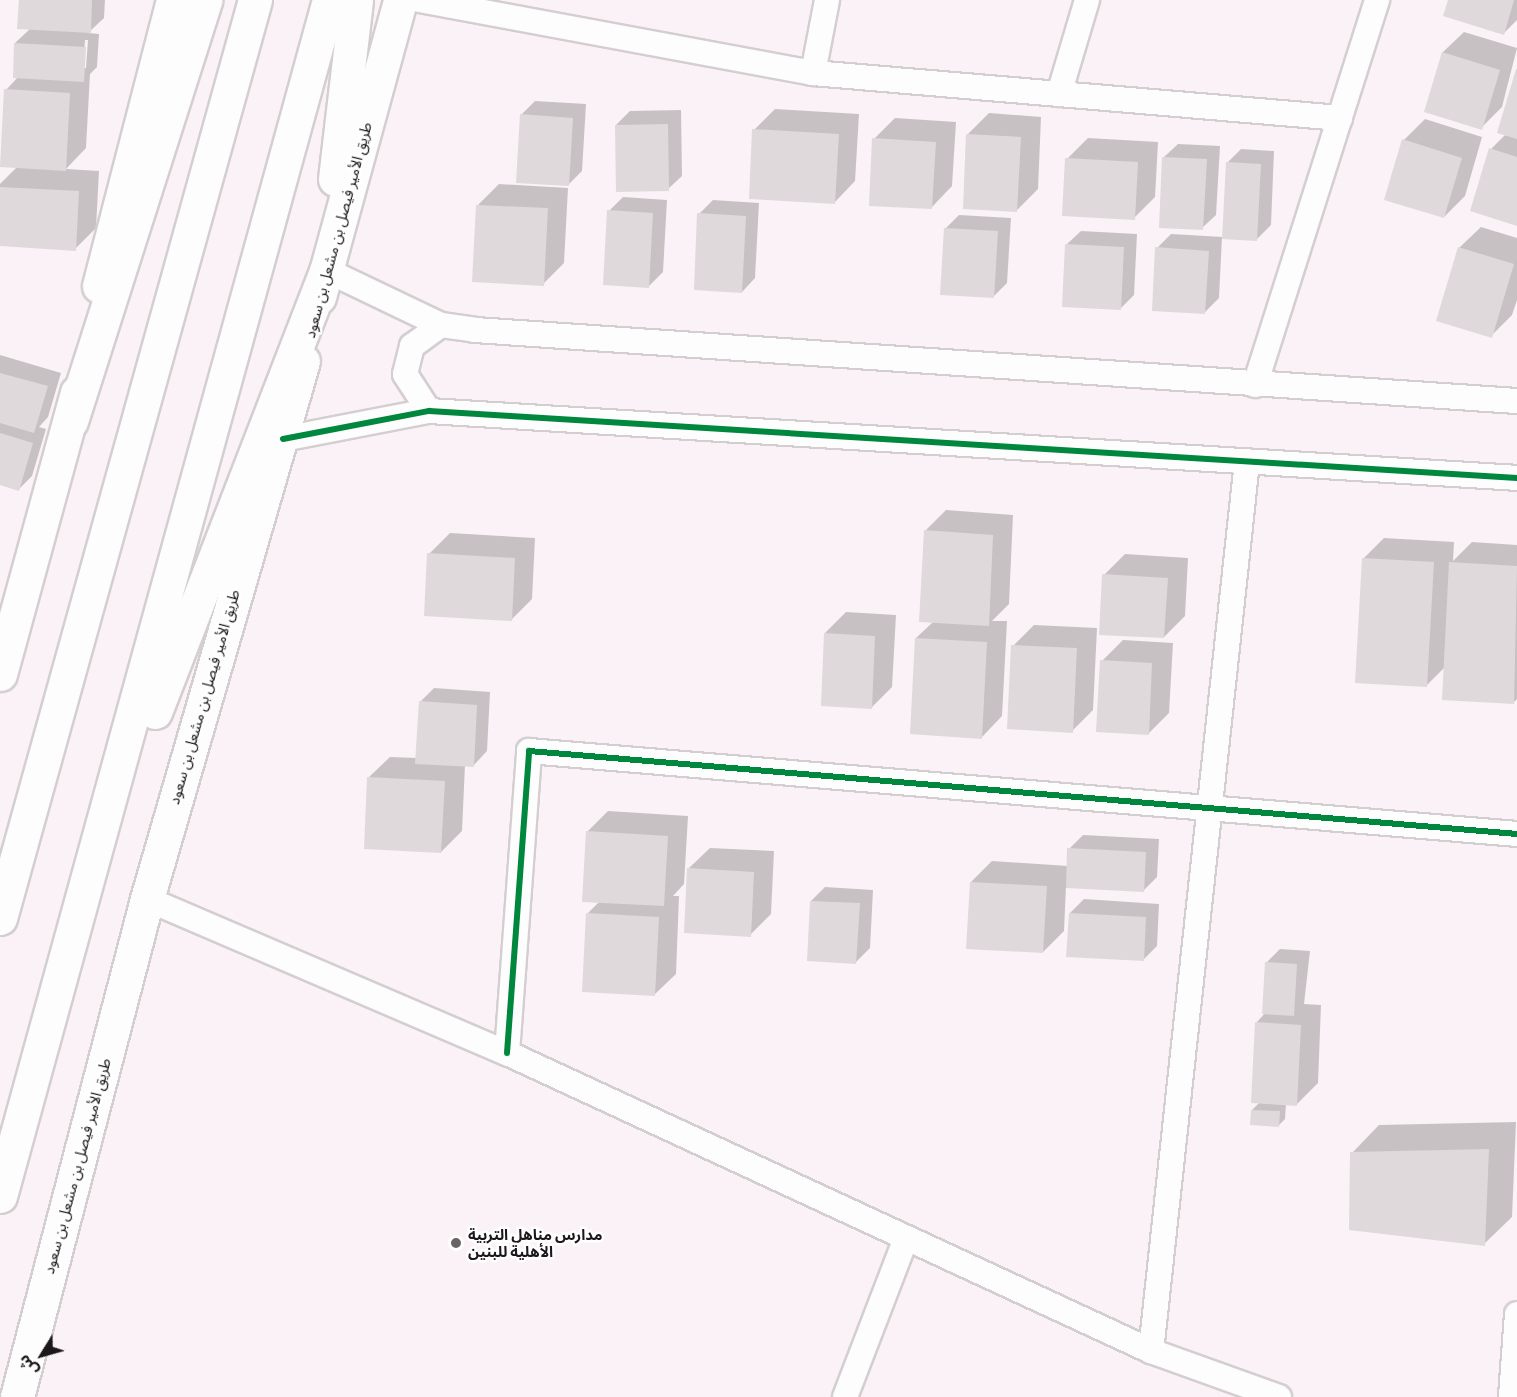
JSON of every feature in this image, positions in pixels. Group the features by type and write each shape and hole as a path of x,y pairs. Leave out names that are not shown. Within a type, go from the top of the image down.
{"main road":[{"path":"71,421 93,312 173,0"},
{"path":"0,674 71,421 205,0"},
{"path":"0,918 255,0"},
{"path":"0,1196 81,913 329,0"},
{"path":"81,913 326,270 356,0"},
{"name":"طريق الأمير فيصل بن مشعل بن سعود","path":"17,1397 147,899 268,470 283,439 326,270 400,0"}],"street":[{"path":"419,0 813,73 1340,118"},
{"path":"813,73 827,0"},
{"path":"1059,94 1088,0"},
{"path":"1255,385 1377,0"},
{"path":"326,270 441,325 1255,385 1517,401"},
{"path":"429,411 405,374 412,346 441,325"},
{"path":"283,439 429,411 1517,478"},
{"path":"1151,1351 1247,461"},
{"path":"507,1053 529,751 1517,834"},
{"path":"147,899 507,1053 1151,1351 1279,1397"},
{"path":"845,1397 906,1238"},
{"path":"1511,1397 1517,1314"}],"building":[{"path":"19,0 92,0 91,33 17,29"},
{"path":"1448,0 1514,0 1504,35 1443,16"},
{"path":"14,43 86,47 84,82 13,78"},
{"path":"1442,52 1500,70 1482,130 1424,112"},
{"path":"1517,69 1517,139 1497,133"},
{"path":"4,89 70,93 66,171 0,167"},
{"path":"520,114 573,118 569,186 516,183"},
{"path":"668,124 669,191 616,192 615,125"},
{"path":"752,129 839,134 835,204 749,199"},
{"path":"966,134 1021,137 1017,212 963,209"},
{"path":"872,138 936,142 932,209 869,206"},
{"path":"1402,139 1462,158 1444,218 1384,200"},
{"path":"1489,148 1517,157 1517,226 1470,211"},
{"path":"1162,157 1207,159 1203,230 1159,228"},
{"path":"1065,158 1138,162 1135,220 1062,216"},
{"path":"1226,162 1261,164 1257,241 1222,239"},
{"path":"0,187 79,191 76,251 0,246"},
{"path":"476,205 548,208 544,286 472,282"},
{"path":"607,210 653,213 649,288 603,285"},
{"path":"697,213 746,216 742,293 694,290"},
{"path":"944,228 998,231 994,298 940,295"},
{"path":"1065,244 1124,247 1121,310 1062,307"},
{"path":"1155,247 1209,251 1205,314 1152,311"},
{"path":"1458,247 1514,264 1492,338 1436,321"},
{"path":"0,373 48,386 34,433 0,423"},
{"path":"0,433 33,443 19,491 0,485"},
{"path":"924,530 993,535 989,626 919,622"},
{"path":"427,553 515,558 512,621 424,616"},
{"path":"1362,558 1434,562 1427,687 1355,683"},
{"path":"1449,562 1517,566 1514,704 1442,700"},
{"path":"1102,574 1168,578 1164,638 1099,635"},
{"path":"824,633 875,636 872,709 821,706"},
{"path":"915,638 987,642 982,739 910,734"},
{"path":"1011,645 1077,648 1073,733 1007,729"},
{"path":"1100,660 1152,663 1149,735 1096,732"},
{"path":"419,701 477,705 474,767 415,764"},
{"path":"367,777 445,781 441,853 364,849"},
{"path":"586,831 668,836 664,906 582,902"},
{"path":"1067,848 1146,852 1144,892 1066,888"},
{"path":"687,868 754,872 751,937 684,933"},
{"path":"970,882 1047,886 1043,953 966,949"},
{"path":"810,901 860,903 856,964 807,961"},
{"path":"586,913 659,917 655,996 582,992"},
{"path":"1069,913 1146,917 1144,961 1066,957"},
{"path":"1265,962 1297,964 1294,1016 1262,1014"},
{"path":"1255,1022 1301,1025 1297,1106 1251,1103"},
{"path":"1251,1110 1280,1111 1279,1127 1250,1125"},
{"path":"1489,1149 1485,1246 1349,1230 1350,1152"}],"cycle path":[{"path":"283,439 429,411 1517,478"},
{"path":"507,1053 529,751 1517,834"}],"place":[{"name":"مدارس مناهل التربية الأهلية للبنين","path":"456,1243"}]}
